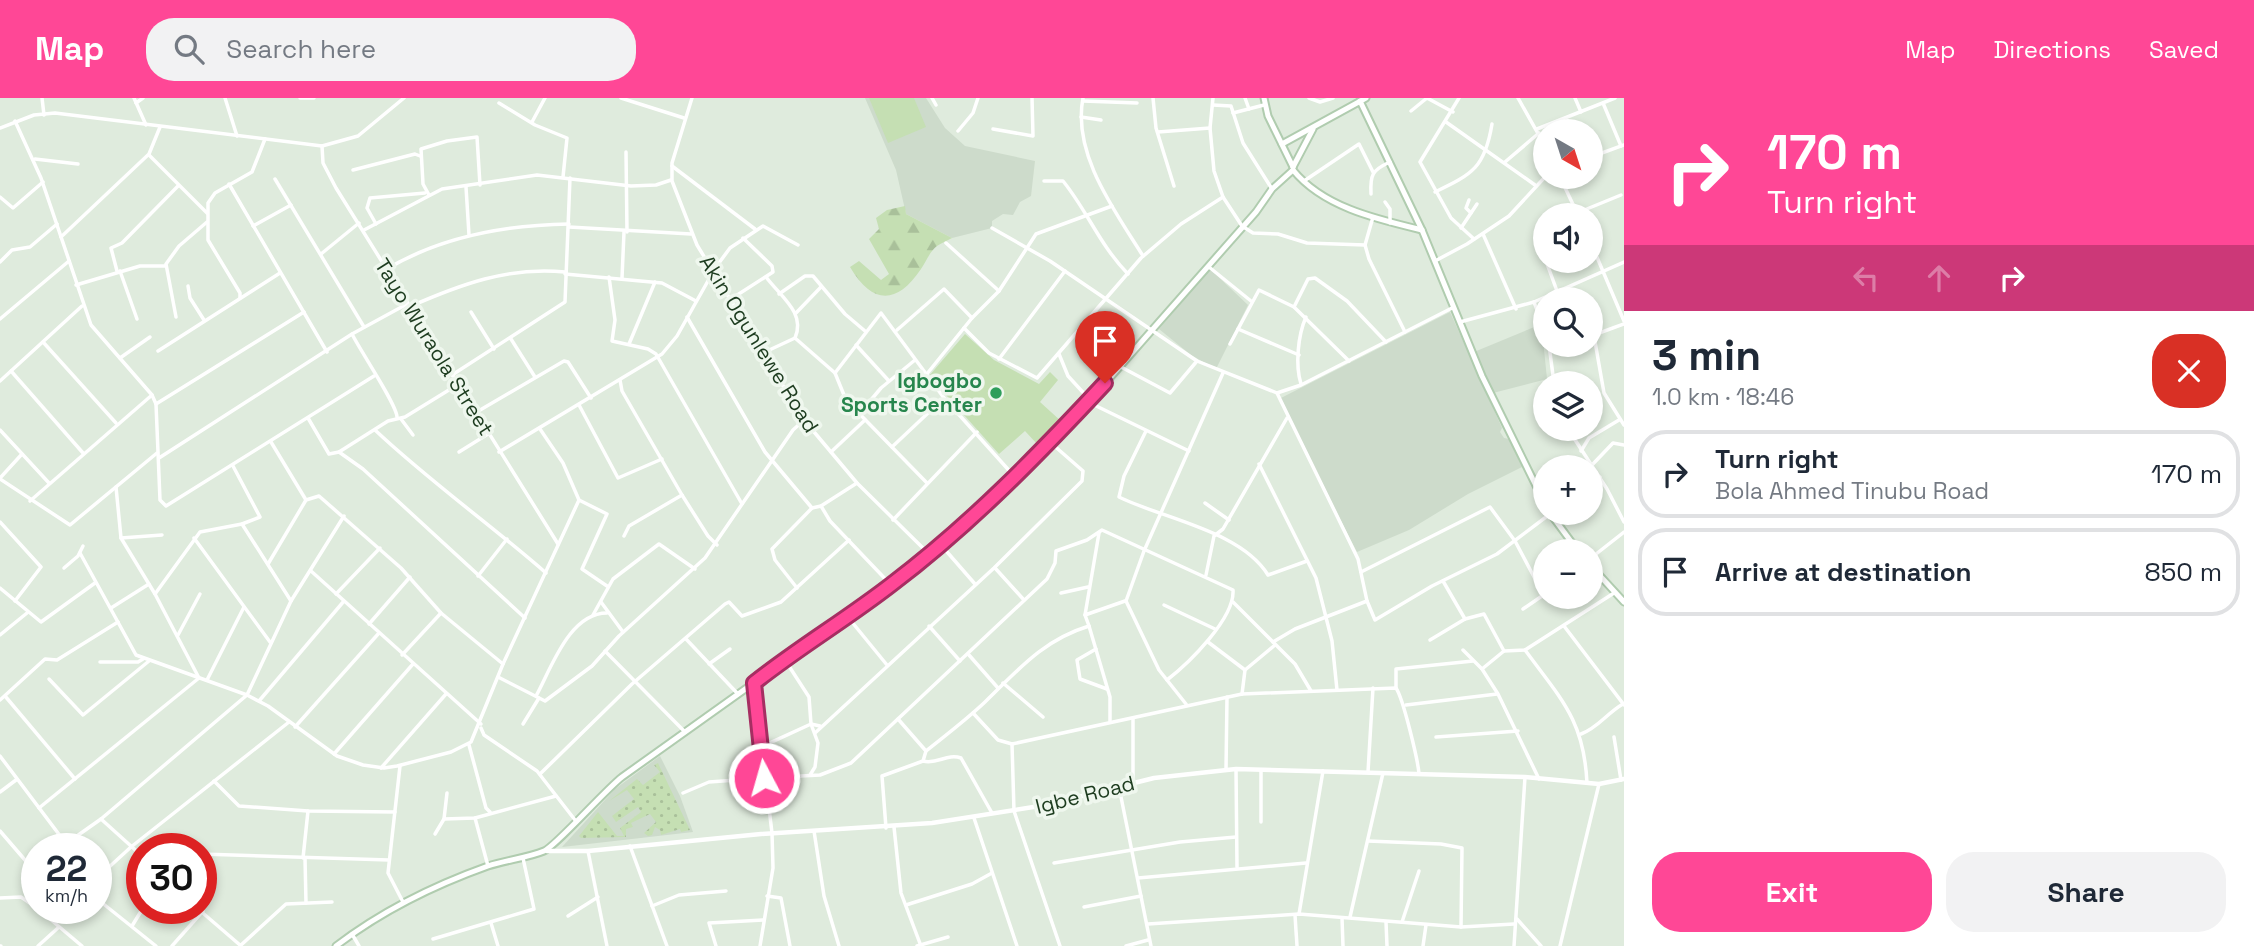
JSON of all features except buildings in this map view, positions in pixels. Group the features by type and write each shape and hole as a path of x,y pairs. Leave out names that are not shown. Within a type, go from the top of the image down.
{"main road":[{"path":"1282,144 1313,129 1361,99 1436,261 1482,376 1533,480"},
{"path":"1264,100 1293,169 1319,196 1390,223 1422,230"},
{"path":"336,946 403,902 488,866 547,850 603,793 891,585 941,545 1051,443 1121,367 1272,189 1293,169 1313,129"},
{"path":"1603,580 1624,602"}],"street":[{"path":"42,98 44,115"},
{"path":"143,98 135,101 146,125"},
{"path":"225,98 237,136"},
{"path":"300,98 314,98"},
{"path":"0,128 15,121 44,115 69,114 322,146 358,136 404,98"},
{"path":"532,122 545,98"},
{"path":"621,98 684,118"},
{"name":"Akin Ogunlewe Road","path":"692,98 672,166 672,179 691,234 804,420 857,483 929,555"},
{"path":"932,98 936,105"},
{"path":"958,131 973,113 978,98"},
{"path":"993,129 1032,136 1032,98"},
{"path":"1153,98 1165,165 1174,186"},
{"path":"1213,98 1210,128 1214,171 1223,197 1242,226 1253,233 1278,234 1307,243 1365,245"},
{"path":"1245,98 1249,109"},
{"path":"1309,98 1320,102 1333,98"},
{"path":"1411,111 1429,98 1453,112"},
{"path":"1459,98 1453,112 1420,161 1451,218 1474,239"},
{"path":"1518,98 1533,123"},
{"path":"1575,98 1581,112"},
{"path":"1565,119 1615,98"},
{"path":"1137,103 1083,99 1081,117 1083,138 1112,206 1143,256"},
{"path":"1233,113 1249,109 1264,100"},
{"path":"499,103 567,138 563,177"},
{"path":"1603,103 1622,146 1603,153"},
{"path":"1213,105 1229,104 1243,143 1272,189"},
{"path":"1081,117 1101,120"},
{"path":"15,121 43,182 82,306 97,335 152,395 156,404 160,500 168,507 374,376"},
{"path":"1445,121 1533,183"},
{"path":"1435,192 1469,175 1488,150 1492,124"},
{"path":"61,237 65,230 149,155 160,127"},
{"path":"1158,132 1210,128"},
{"path":"1505,162 1533,136"},
{"path":"427,194 420,156 424,146 477,137 481,185"},
{"path":"240,295 211,246 207,213 210,198 252,172 265,139"},
{"path":"1301,180 1359,144 1373,172"},
{"name":"Tayo Wuraola Street","path":"322,146 323,163 385,270 558,544"},
{"path":"622,278 626,232 626,152"},
{"path":"353,170 415,154 420,156"},
{"path":"149,155 207,213"},
{"path":"34,159 78,164"},
{"path":"1371,194 1370,178 1373,172 1390,162"},
{"path":"672,166 755,229"},
{"path":"363,230 427,194 442,189 530,176 563,177 624,185 656,185 672,179"},
{"path":"452,375 563,305 567,298 565,273 570,178"},
{"path":"275,179 364,327"},
{"path":"1044,181 1063,181 1086,214 1106,251 1128,274"},
{"path":"0,197 13,208 43,182"},
{"path":"229,184 327,352"},
{"path":"137,319 111,248 122,243 178,186"},
{"path":"466,187 469,235"},
{"path":"1436,261 1509,216 1533,187"},
{"path":"376,224 366,208 370,198 427,194"},
{"path":"1603,203 1621,195"},
{"path":"964,328 999,359 1035,379 1143,256 1181,224 1223,197"},
{"path":"1469,200 1466,208 1471,213"},
{"path":"1385,202 1390,209 1390,223"},
{"path":"1461,228 1477,204"},
{"path":"253,226 291,205"},
{"path":"926,375 972,318 999,290 1025,247 1038,232 1112,206"},
{"path":"1373,217 1365,245 1369,260 1405,332"},
{"path":"176,317 166,266 172,253 207,222"},
{"path":"321,254 359,223"},
{"path":"385,270 408,257 469,235 526,226 691,234"},
{"path":"499,452 657,357 677,336 713,272 730,248 755,229 766,226 798,245"},
{"path":"58,227 65,230"},
{"path":"0,262 12,250 30,247 58,227"},
{"path":"992,228 1065,271 1198,362 1278,393 1301,385 1454,307"},
{"path":"1483,234 1516,309"},
{"path":"731,299 774,272 772,266 743,238"},
{"path":"946,243 999,290"},
{"path":"0,319 69,261"},
{"path":"1603,271 1624,262"},
{"path":"1208,265 1251,301"},
{"path":"76,285 140,266 166,266"},
{"path":"22,454 0,478 30,501 70,525 158,456 352,334 407,306 462,284 496,275 540,270 654,282 672,287 696,301"},
{"path":"999,359 1065,271"},
{"path":"158,351 240,295 245,295 281,273"},
{"path":"1566,287 1599,273"},
{"path":"1601,273 1624,322 1603,331"},
{"path":"779,294 805,276 813,276 845,314 865,331"},
{"path":"609,277 615,320 611,339 648,349 657,357 742,504"},
{"path":"765,353 795,338 799,327 796,313 766,277"},
{"path":"1294,307 1308,279 1315,278 1347,301 1386,342"},
{"path":"629,344 654,282"},
{"path":"188,286 190,298 204,320"},
{"path":"796,313 822,286"},
{"path":"897,330 944,289 972,318"},
{"path":"1230,344 1259,290 1294,307 1349,361"},
{"path":"1460,322 1533,302"},
{"path":"0,380 82,306"},
{"path":"156,404 304,312"},
{"path":"471,312 494,349"},
{"path":"835,373 880,313 897,330 915,360 944,398 1014,476"},
{"path":"687,317 773,462 811,508"},
{"path":"1301,385 1299,355 1301,328 1306,317"},
{"path":"1238,330 1299,355"},
{"path":"352,334 374,376 395,406 399,418 413,435"},
{"path":"120,359 150,337"},
{"path":"795,338 835,373 841,393 927,483"},
{"path":"511,339 535,377"},
{"path":"43,342 116,423"},
{"path":"856,345 889,381"},
{"path":"1059,354 1068,376 1089,401 1189,451"},
{"path":"1596,357 1604,393 1624,425"},
{"path":"860,413 889,381 915,360"},
{"path":"475,413 567,361 591,398"},
{"path":"1121,367 1170,393 1198,362"},
{"path":"10,371 83,453"},
{"path":"1186,704 1167,680 1142,639 1126,601 1144,551 1223,373"},
{"path":"620,380 622,391 682,495 708,536 717,545"},
{"path":"308,418 329,454 339,452 375,429 457,385"},
{"path":"1278,393 1287,418 1352,545 1374,618 1378,619 1443,581 1475,567 1535,525"},
{"path":"30,501 116,423 152,395"},
{"path":"891,447 944,398"},
{"path":"579,405 618,478 628,476 660,457"},
{"path":"1206,575 1214,536 1229,520 1287,418"},
{"path":"498,677 538,697 549,699 695,569 717,545 793,430 804,420"},
{"path":"830,452 865,420"},
{"path":"1581,451 1589,438 1619,420"},
{"path":"375,429 413,465 547,573"},
{"path":"540,429 563,463 579,500 607,514 582,569 607,586"},
{"path":"0,430 49,483"},
{"path":"1146,431 1118,496 1249,552 1269,575 1307,561"},
{"path":"893,520 977,432"},
{"path":"459,452 488,434"},
{"path":"1575,441 1584,455"},
{"path":"271,443 306,500"},
{"path":"815,733 1062,504 1084,477 1081,468 1051,443"},
{"path":"1602,455 1613,443 1624,445"},
{"path":"339,452 363,469 525,618"},
{"path":"1259,464 1307,561 1326,616 1332,641 1337,690"},
{"path":"155,594 200,532 258,519 259,515 233,466"},
{"path":"797,588 772,552 785,533 794,528 811,508 821,506 857,483"},
{"path":"1603,483 1624,522"},
{"path":"116,487 121,538 155,594 199,678"},
{"path":"624,536 629,526 682,495"},
{"path":"268,564 306,500 319,496 380,548 441,613 503,664"},
{"path":"80,553 136,655 247,695 334,754 381,768 401,765 469,745 475,737 503,664 579,500"},
{"path":"1205,503 1229,520"},
{"path":"821,506 824,515 891,585"},
{"path":"1360,572 1490,507 1515,541 1542,594 1523,609"},
{"path":"81,833 247,695 291,601 344,516"},
{"path":"0,522 41,567 15,601"},
{"path":"242,524 291,601"},
{"path":"767,788 810,775 820,775 851,763 1047,579 1055,563 1056,551 1087,540 1099,531 1105,530 1144,551 1192,573 1206,575 1231,588 1233,601 1295,664 1311,691"},
{"path":"1099,531 1085,615 1108,690 1110,720"},
{"path":"1603,549 1624,533"},
{"path":"121,538 162,535"},
{"path":"194,538 270,642"},
{"path":"478,576 508,539"},
{"path":"540,774 634,682 727,603 742,616 781,602 849,540"},
{"path":"593,615 607,586 632,563 659,544 695,569"},
{"path":"941,545 975,584"},
{"path":"64,568 80,553 83,546"},
{"path":"336,594 380,548"},
{"path":"994,568 1024,600"},
{"path":"311,571 480,725 484,734 540,774 575,820"},
{"path":"369,624 410,577"},
{"path":"1443,581 1465,619"},
{"path":"0,588 41,622 95,583"},
{"path":"111,608 149,584"},
{"path":"1061,593 1088,587"},
{"path":"1482,669 1504,651 1525,650 1615,593"},
{"path":"177,636 200,594"},
{"path":"600,600 623,632"},
{"path":"259,702 344,601"},
{"path":"1085,615 1126,601"},
{"path":"1167,680 1207,641 1233,601"},
{"path":"1242,694 1245,670 1274,644 1326,616 1367,601"},
{"path":"1164,605 1215,629"},
{"path":"206,680 244,607"},
{"path":"0,635 27,612"},
{"path":"402,655 441,613"},
{"path":"523,724 575,627 593,615 607,613"},
{"path":"1430,640 1465,619 1484,614 1504,651"},
{"path":"847,616 887,665"},
{"path":"0,700 45,659 57,660 118,622"},
{"path":"929,626 960,662"},
{"path":"923,761 926,751 972,713 1046,644 1089,626"},
{"path":"1564,626 1623,704 1603,717 1597,726 1581,734"},
{"path":"295,727 379,633"},
{"path":"686,639 737,694"},
{"path":"1207,641 1245,670"},
{"path":"709,664 730,649"},
{"path":"1097,649 1077,660 1080,679 1108,690"},
{"path":"1463,650 1482,669 1498,694 1539,779"},
{"path":"1525,650 1563,700 1581,734 1587,783"},
{"path":"605,651 685,732"},
{"path":"969,655 998,688"},
{"path":"100,662 138,662 143,659"},
{"path":"49,679 83,715 151,660"},
{"path":"785,660 809,697 811,724 818,746 815,767 810,775"},
{"path":"1419,774 1405,722 1405,705 1396,688 1396,668 1473,661"},
{"path":"334,754 412,664"},
{"path":"39,808 199,678"},
{"path":"754,683 772,833 773,868 760,946"},
{"path":"1003,683 1044,717"},
{"path":"1368,772 1373,688"},
{"path":"972,713 998,740 1012,744 1110,720 1133,718 1186,704 1242,694 1396,688"},
{"path":"381,768 446,694"},
{"path":"1405,705 1498,694"},
{"path":"5,696 75,779"},
{"path":"1226,770 1227,697"},
{"path":"281,726 284,718"},
{"path":"1133,718 1133,783"},
{"path":"898,719 926,751"},
{"path":"149,833 216,782 281,726 289,723"},
{"path":"761,747 811,724 820,726"},
{"path":"1436,737 1518,731"},
{"path":"475,737 484,734"},
{"path":"1614,737 1623,780"},
{"path":"1012,744 1014,811 1060,946"},
{"path":"469,745 486,808 491,813"},
{"path":"0,756 59,833"},
{"path":"886,828 881,778 888,772 923,761 933,763 946,757 961,758 991,806 992,815"},
{"path":"401,765 388,873 403,902"},
{"path":"1261,768 1261,822"},
{"path":"1236,769 1237,867"},
{"name":"Igbe Road","path":"547,850 588,851 772,833 886,828 974,818 1133,783 1236,769 1323,769 1525,777 1599,784 1623,780"},
{"path":"1297,946 1297,914 1323,769"},
{"path":"1350,918 1383,773"},
{"path":"1514,946 1525,777"},
{"path":"683,793 709,782 764,778"},
{"path":"0,792 16,780"},
{"path":"216,782 239,806 308,811 395,812"},
{"path":"1560,946 1599,784"},
{"path":"1119,787 1151,946"},
{"path":"435,834 444,820 447,793"},
{"path":"444,820 475,818 556,796"},
{"path":"482,815 486,808"},
{"path":"306,903 304,858 308,811"},
{"path":"475,818 488,866"},
{"path":"974,818 1017,946"},
{"path":"101,819 126,842"},
{"path":"894,827 895,860 920,946 948,937"},
{"path":"0,831 21,855"},
{"path":"814,831 824,896 839,946"},
{"path":"1054,863 1236,837"},
{"path":"1368,841 1441,844 1462,848 1461,927"},
{"path":"630,846 667,945 660,946"},
{"path":"588,851 607,946"},
{"path":"112,865 126,852"},
{"path":"217,855 389,860"},
{"path":"433,939 534,909 523,856"},
{"path":"1138,878 1237,867 1306,863"},
{"path":"1402,922 1419,871"},
{"path":"906,905 972,884 992,873"},
{"path":"652,906 679,895 726,891"},
{"path":"767,896 781,898 790,946"},
{"path":"1084,906 1141,896"},
{"path":"0,898 21,897"},
{"path":"568,916 598,897"},
{"path":"217,924 241,946 279,907 286,904 331,902"},
{"path":"112,910 156,946"},
{"path":"1148,924 1297,914 1461,927 1516,922"},
{"path":"1342,918 1343,946"},
{"path":"716,946 709,923 763,920"},
{"path":"1386,922 1387,946"},
{"path":"1516,922 1541,946"},
{"path":"491,923 498,946"},
{"path":"56,924 82,946"},
{"path":"172,946 191,924"},
{"path":"1423,946 1426,925"},
{"path":"38,946 60,927"},
{"path":"352,934 359,946"},
{"path":"1126,946 1148,940"}],"shaded area":[{"path":"865,98 926,98 945,128 965,146 1035,161 1031,196 1020,202 1013,215 1003,214 992,221 992,228 952,238 906,214 896,170"},
{"path":"1210,269 1248,305 1216,369 1191,355 1159,329"},
{"path":"1450,312 1502,428 1500,432 1504,438 1509,439 1522,467 1468,494 1409,530 1357,552 1279,399"},
{"path":"1533,327 1533,357 1545,357 1546,371 1533,371 1533,383 1493,393 1474,352"},
{"path":"1096,330 1128,352 1106,375 1082,354"},
{"path":"660,756 680,796 693,832 562,847 615,789"}],"green space":[{"path":"869,98 914,98 926,127 888,143"},
{"path":"905,206 906,214 952,238 935,248 912,281 902,290 884,296 876,294 858,279 850,267 859,261 881,280 889,274 869,239 879,229 876,218 887,210"},
{"name":"Igbogbo Sports Center","path":"965,334 994,360 1039,384 1050,372 1058,380 1040,402 1062,422 1038,445 1025,431 999,454 929,376"},
{"path":"658,763 690,830 681,832 680,829 661,835 660,830 655,827 652,835 648,836 644,833 656,822 650,814 631,823 633,827 626,829 626,837 579,836 598,812 617,836 624,836 620,828 641,812 638,807 616,822 612,816 634,799 627,790 609,801 637,779 643,785 660,772 654,765"}],"place":[{"name":"Igbogbo Sports Center","path":"996,393"}],"route":[{"path":"764,778 754,683 891,585 941,545 1051,443 1105,383"}]}
